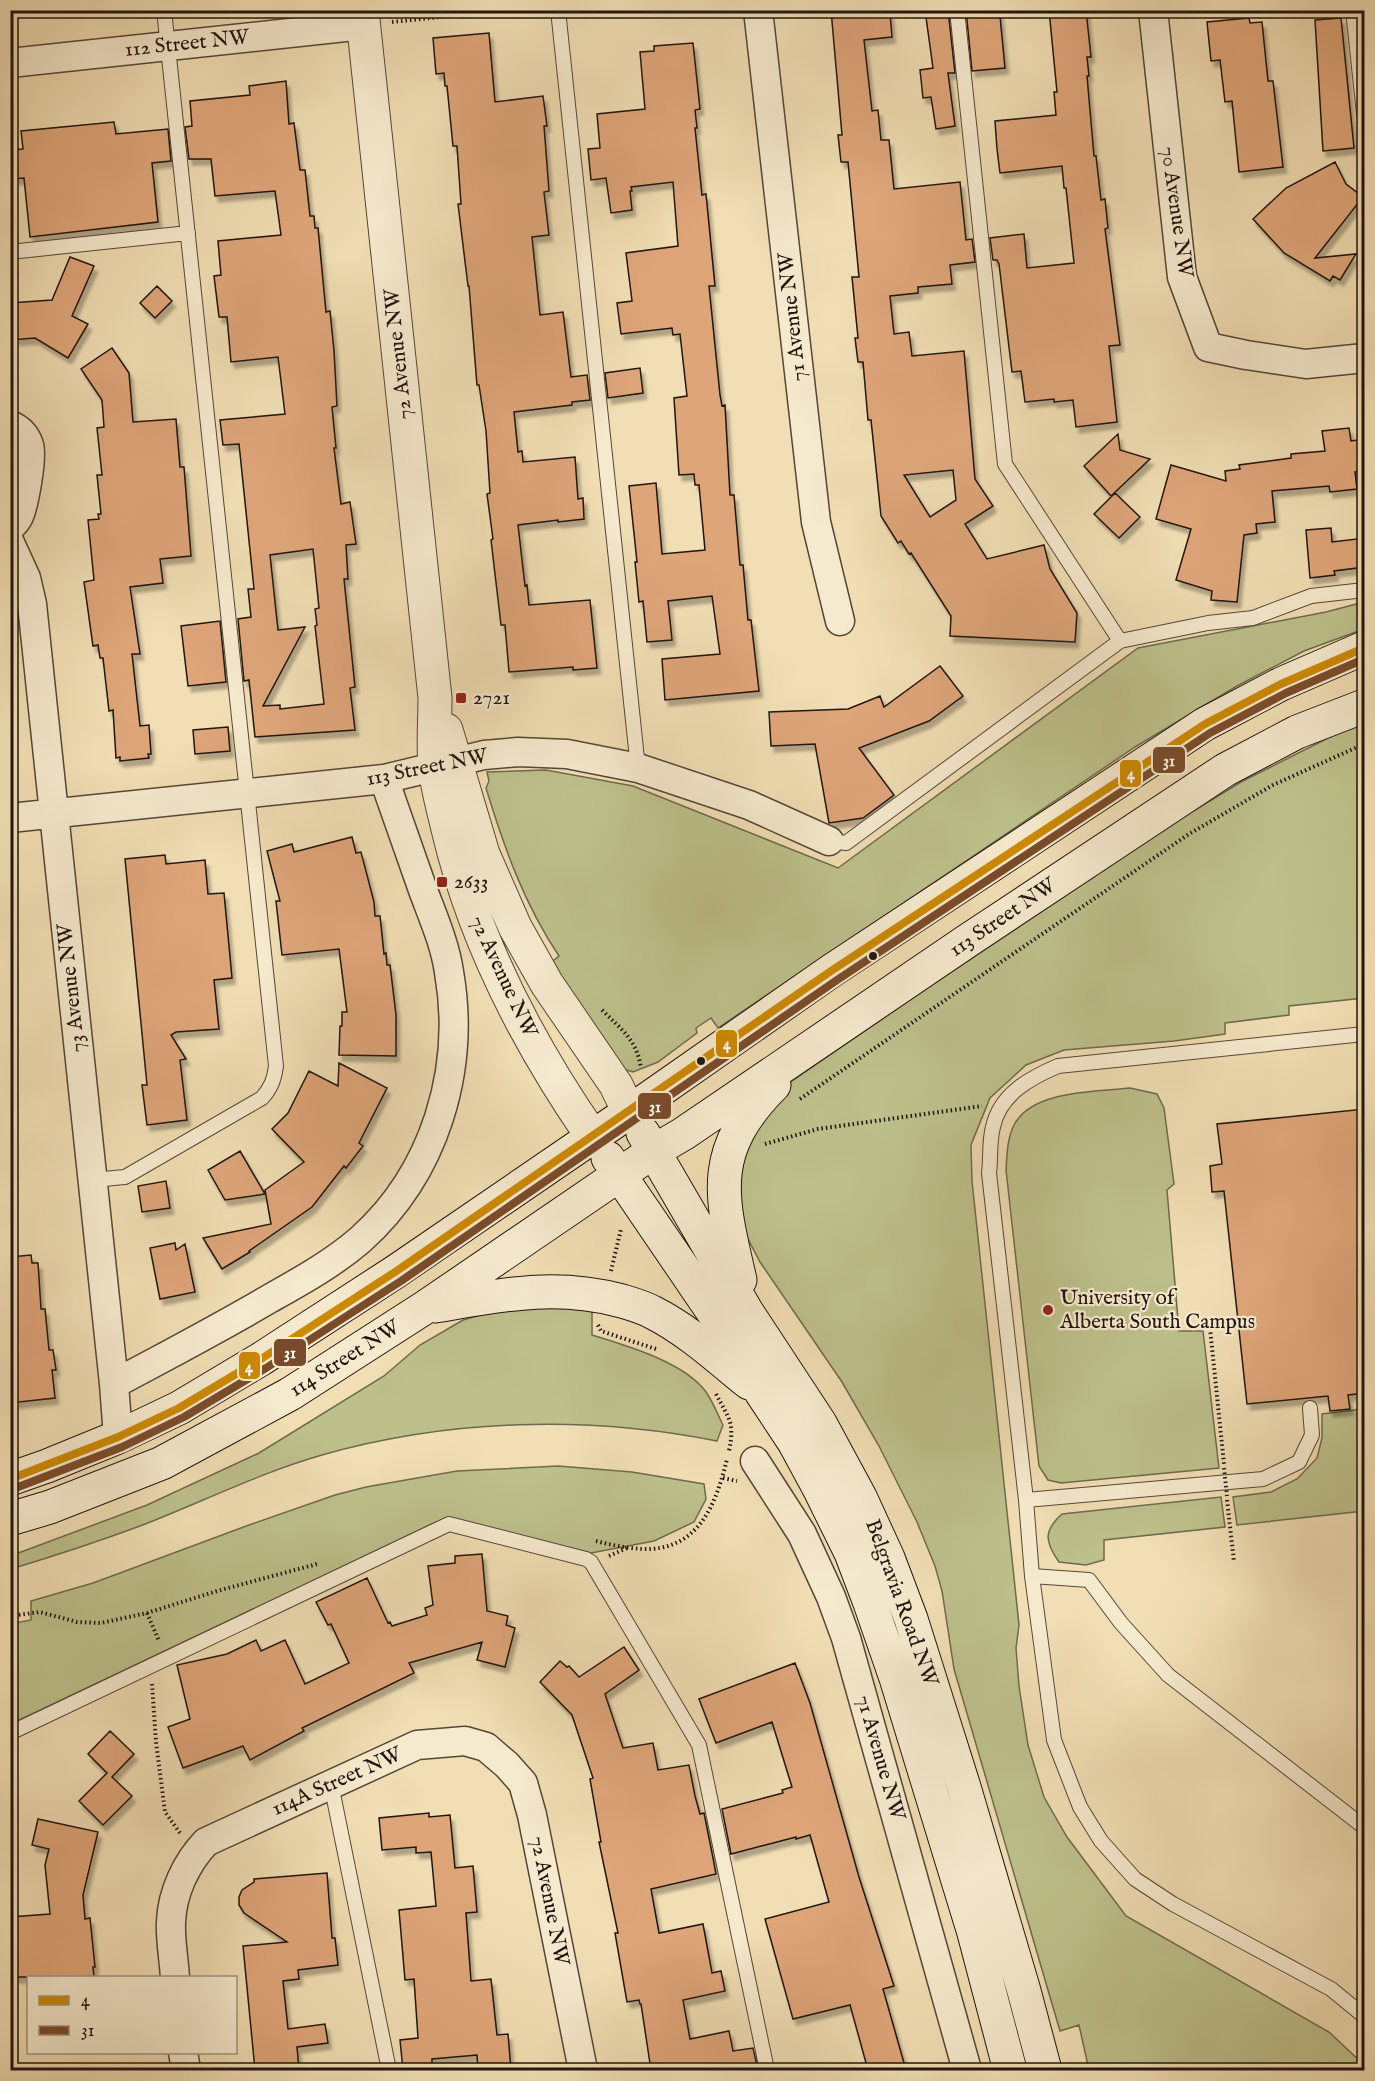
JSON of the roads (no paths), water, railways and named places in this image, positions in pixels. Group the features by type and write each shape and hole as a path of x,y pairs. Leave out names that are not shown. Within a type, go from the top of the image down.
{"main road":[{"name":"72 Avenue NW","path":"363,18 435,698 446,764 458,871 488,953 523,1027 592,1136"},
{"path":"10,1479 118,1437 179,1407 261,1359 395,1272 831,971 1205,724 1281,684 1365,648"},
{"name":"113 Street NW","path":"654,1151 683,1134 1225,771 1297,732 1365,706"},
{"name":"72 Avenue NW","path":"446,764 515,927 547,984 616,1085 629,1112"},
{"path":"488,953 518,973 602,1095 614,1105 683,1134"},
{"path":"747,1312 724,1202 726,1164 735,1135 754,1104 811,1048"},
{"name":"Belgravia Road NW","path":"629,1112 747,1312 820,1423 860,1497 888,1558 911,1619 964,1787 1045,2070"},
{"name":"Belgravia Road NW","path":"592,1136 745,1359 761,1392 794,1442 851,1553 896,1678 974,1933 1010,2070"},
{"name":"114 Street NW","path":"10,1519 50,1507 162,1463 290,1394 424,1308 654,1151"},
{"path":"424,1308 520,1292 549,1290 604,1296 651,1311 688,1334 761,1392"}],"street":[{"name":"71 Avenue NW","path":"758,10 816,522 840,621"},
{"name":"70 Avenue NW","path":"1153,10 1182,277 1208,347 1306,364 1365,357"},
{"name":"112 Street NW","path":"10,63 168,46 363,18"},
{"path":"10,425 27,438 31,458 20,513 10,527"},
{"name":"73 Avenue NW","path":"10,543 26,578 32,604 118,1437"},
{"name":"113 Street NW","path":"10,818 384,779 484,755 518,752 567,754 638,768 749,805 830,841"},
{"name":"72 Avenue NW","path":"114,1384 220,1328 338,1257 361,1239 382,1217 403,1190 425,1154 448,1088 455,1029 453,999 442,941 384,779"},
{"name":"71 Avenue NW","path":"755,1461 802,1534 831,1597 846,1638 966,2070"},
{"name":"114A Street NW","path":"175,1976 171,1922 178,1884 190,1844 206,1842 417,1746 465,1741 486,1748"},
{"name":"72 Avenue NW","path":"486,1748 507,1765 523,1783 532,1815 583,2070"},
{"path":"183,2054 186,2070"}],"lane":[{"path":"92,1180 125,1177 262,1098 270,1089 276,1066 165,10"},
{"path":"558,10 638,768"},
{"path":"957,10 1005,464 1120,641"},
{"path":"1353,10 1365,114"},
{"path":"10,252 188,233"},
{"path":"830,841 846,843 1120,641 1208,623 1253,618 1311,596 1365,590"},
{"path":"1365,1034 1058,1066 1034,1076 1008,1096 993,1126 990,1173 1026,1500 1032,1576 1054,1740 1080,1807 1101,1841 1135,1879 1173,1904 1331,1989 1365,2016"},
{"path":"1026,1500 1263,1479 1299,1462 1312,1435 1310,1408"},
{"path":"10,1733 449,1524 591,1562 699,1745 767,2070"},
{"path":"1032,1576 1089,1580 1121,1623 1168,1675 1365,1827"},
{"path":"331,1784 389,2070"}],"place":[{"name":"2721","path":"461,698"},
{"name":"2633","path":"442,882"},
{"name":"University of Alberta South Campus","path":"1048,1310"}]}
